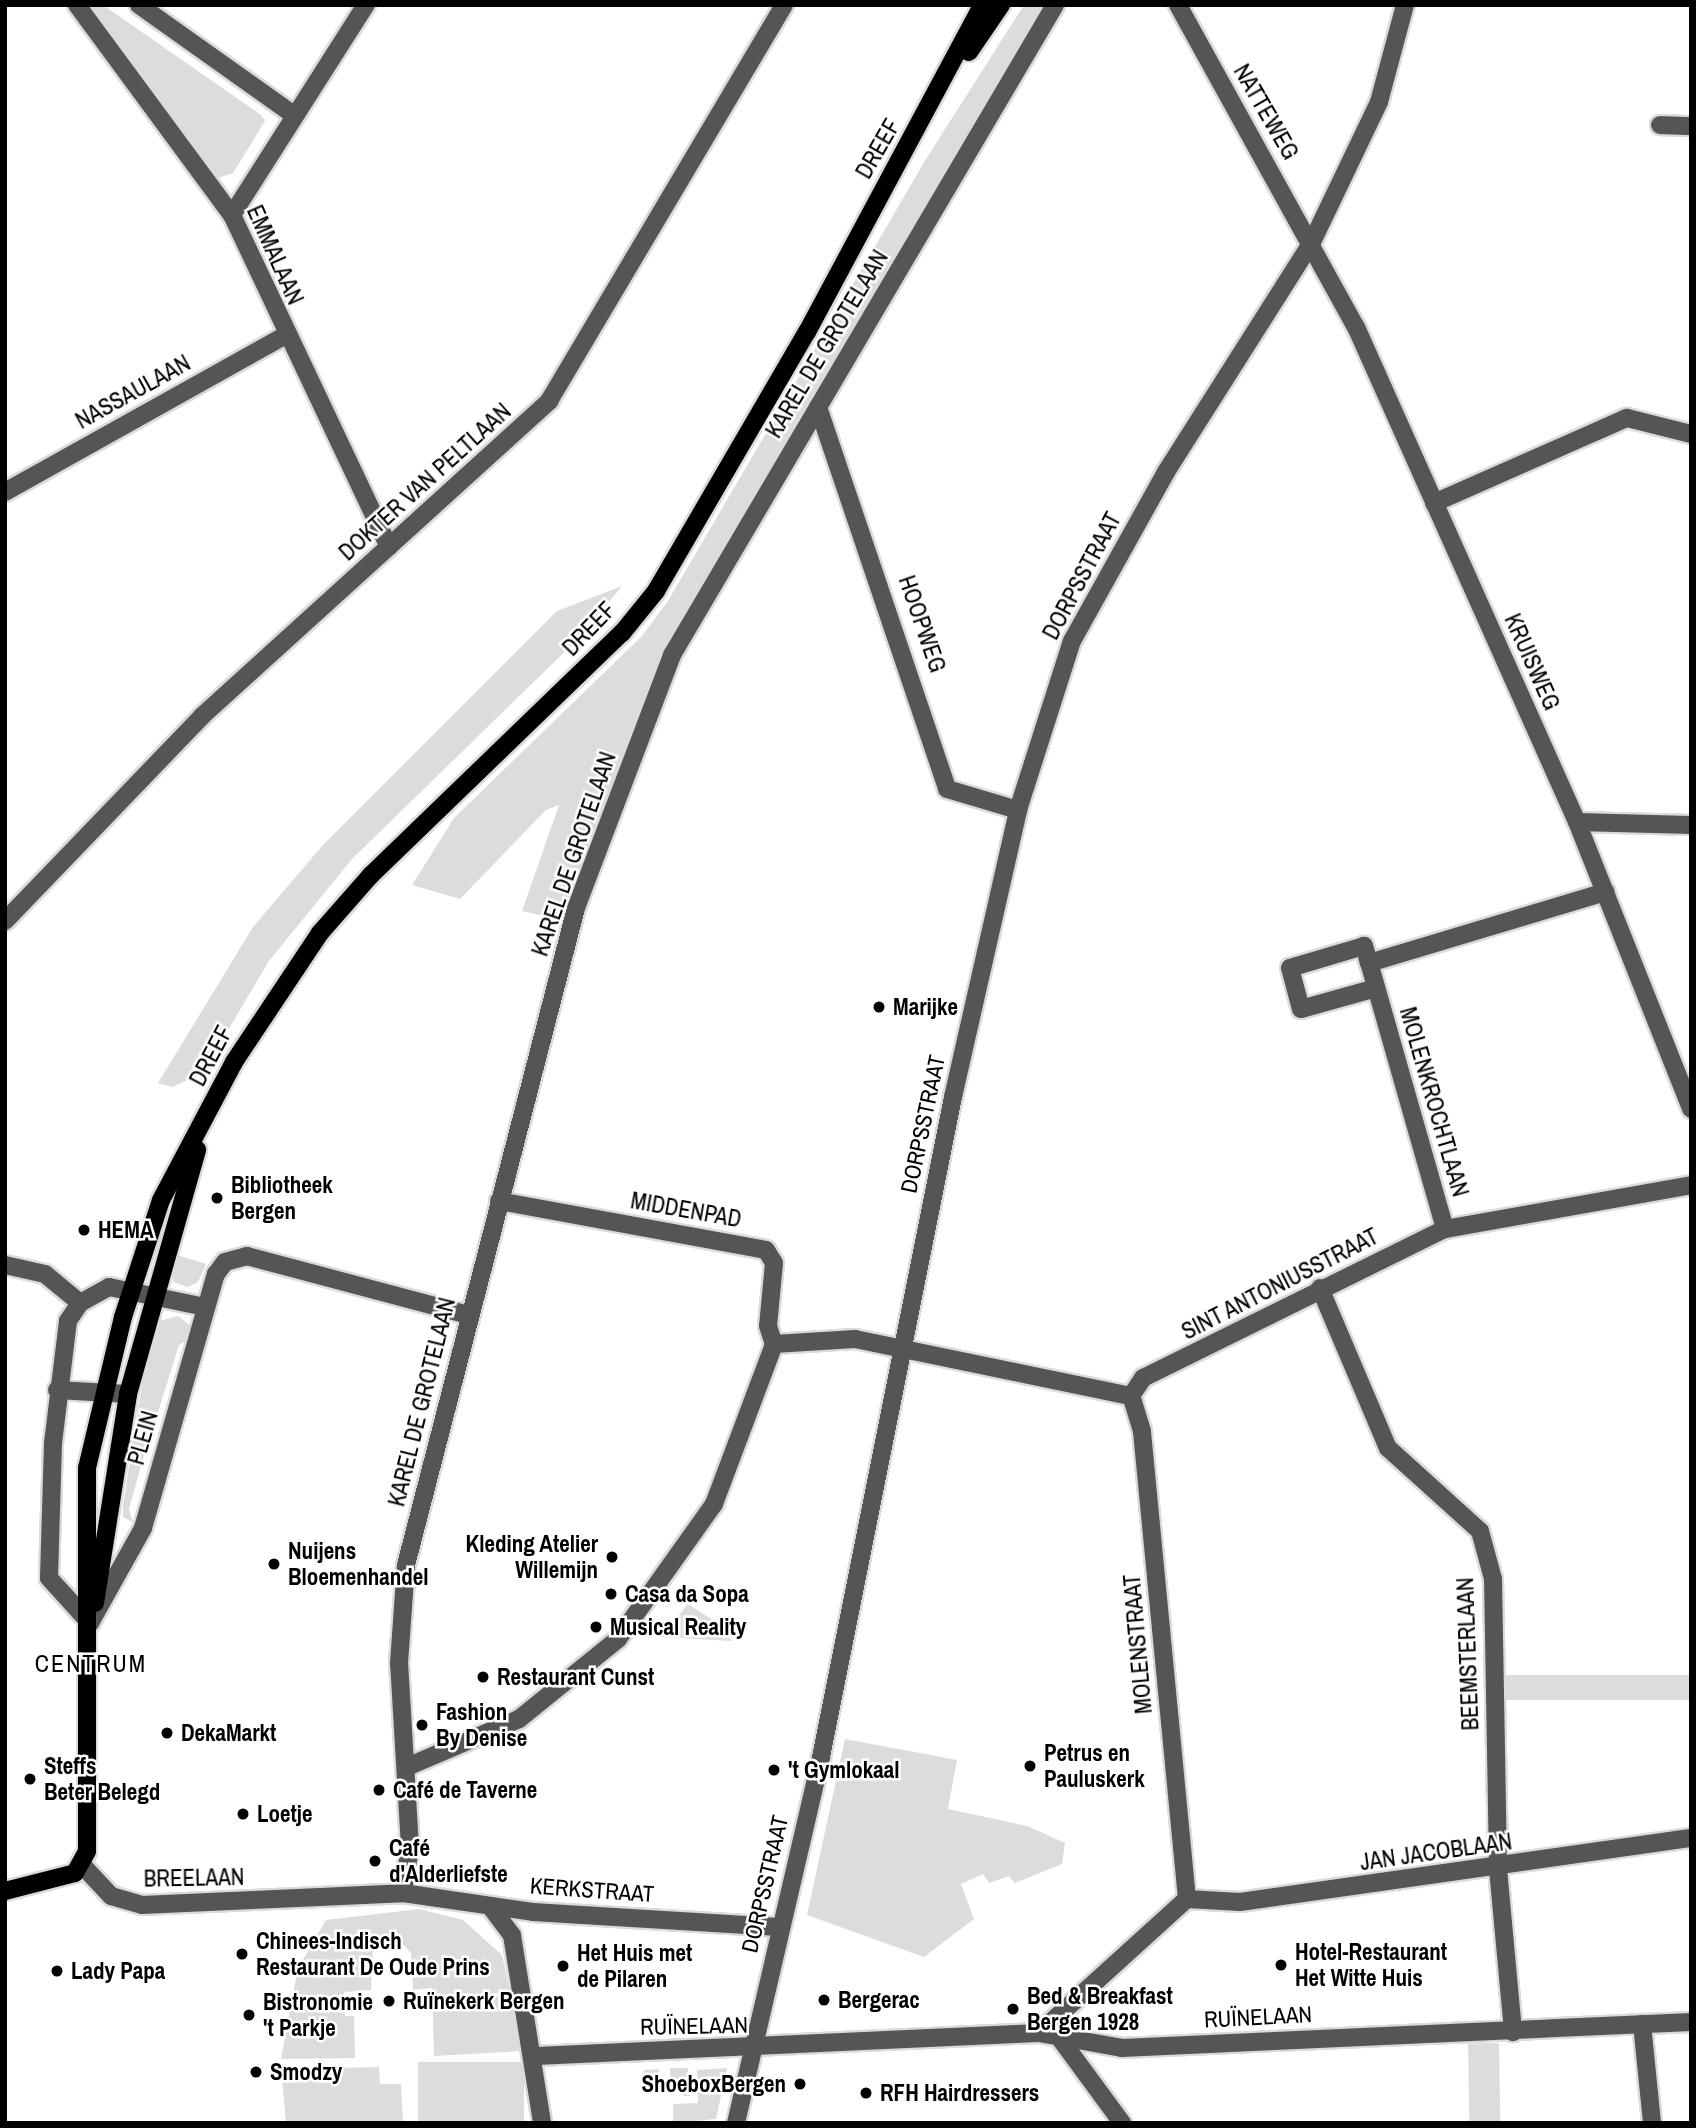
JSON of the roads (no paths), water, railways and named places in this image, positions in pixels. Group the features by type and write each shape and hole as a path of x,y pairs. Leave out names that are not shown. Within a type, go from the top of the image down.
{"main road":[{"name":"DREEF","path":"132,1290 161,1200 253,1030 320,933 371,875 622,633 656,591 932,106 982,5"},
{"name":"DREEF","path":"932,106 1001,5"},
{"name":"DREEF","path":"154,1295 203,1124"},
{"name":"PLEIN","path":"83,1866 90,1623 84,1555 87,1468 132,1290"},
{"name":"PLEIN","path":"90,1623 128,1394 154,1295"},
{"path":"5,1891 54,1882 83,1866"}],"street":[{"name":"EMMALAAN","path":"77,5 232,215 284,336 389,547"},
{"path":"139,5 295,116"},
{"path":"232,215 366,5"},
{"name":"DOKTER VAN PELTLAAN","path":"5,921 202,716 549,401 784,5"},
{"name":"KAREL DE GROTELAAN","path":"403,1893 410,1847 400,1601 469,1315 576,908 672,655 1055,5"},
{"name":"NATTEWEG","path":"1178,5 1312,242"},
{"name":"DORPSSTRAAT","path":"736,2123 779,1927 821,1758 901,1349 1018,810 1072,641 1166,472 1312,242 1379,102 1405,5"},
{"path":"1660,125 1691,126"},
{"name":"KRUISWEG","path":"1312,242 1434,503 1577,822 1691,1109"},
{"name":"NASSAULAAN","path":"5,492 284,336"},
{"name":"HOOPWEG","path":"818,407 947,789 1018,810"},
{"path":"1434,503 1627,418 1691,434"},
{"path":"1577,822 1691,825"},
{"path":"1369,963 1606,892"},
{"name":"MOLENKROCHTLAAN","path":"1376,988 1301,1009 1290,968 1364,946 1369,963 1445,1230"},
{"name":"SINT ANTONIUSSTRAAT","path":"1131,1396 1143,1378 1320,1288 1445,1230 1691,1185"},
{"name":"MIDDENPAD","path":"499,1201 766,1250 774,1263 768,1326 774,1344"},
{"path":"90,1623 49,1578 57,1391 64,1333 80,1303 99,1290 132,1290 205,1307 220,1267 247,1256 469,1315"},
{"path":"5,1265 46,1274 80,1303"},
{"name":"BEEMSTERLAAN","path":"1320,1288 1388,1448 1480,1531 1493,1579 1498,1869 1513,2032"},
{"name":"PLEIN","path":"90,1623 143,1528 205,1307"},
{"path":"407,1767 519,1718 618,1639 714,1504 774,1344 855,1339 1131,1396"},
{"name":"PLEIN","path":"57,1391 128,1394"},
{"name":"MOLENSTRAAT","path":"1131,1396 1142,1431 1187,1899"},
{"name":"JAN JACOBLAAN","path":"1187,1899 1240,1902 1498,1869 1691,1838"},
{"name":"BREELAAN","path":"83,1866 111,1896 142,1905 403,1893"},
{"name":"KERKSTRAAT","path":"403,1893 533,1912 779,1927"},
{"path":"1122,2123 1048,2033 1187,1899"},
{"path":"490,1906 512,1935 536,2056 542,2123"},
{"path":"512,1935 533,1912"},
{"name":"RUÏNELAAN","path":"536,2056 754,2050 1048,2033 1122,2048 1691,2022"},
{"path":"1642,2024 1652,2123"}],"place":[{"name":"Marijke","path":"879,1007"},
{"name":"Bibliotheek Bergen","path":"217,1198"},
{"name":"HEMA","path":"84,1230"},
{"name":"Kleding Atelier Willemijn","path":"612,1557"},
{"name":"Nuijens Bloemenhandel","path":"274,1564"},
{"name":"Casa da Sopa","path":"611,1594"},
{"name":"Musical Reality","path":"596,1627"},
{"name":"Restaurant Cunst","path":"483,1677"},
{"name":"Fashion By Denise","path":"422,1725"},
{"name":"DekaMarkt","path":"167,1733"},
{"name":"Petrus en Pauluskerk","path":"1030,1766"},
{"name":"'t Gymlokaal","path":"774,1770"},
{"name":"Steffs Beter Belegd","path":"30,1779"},
{"name":"Café de Taverne","path":"379,1790"},
{"name":"Loetje","path":"243,1814"},
{"name":"Café d'Alderliefste","path":"375,1861"},
{"name":"Chinees-Indisch Restaurant De Oude Prins","path":"242,1954"},
{"name":"Hotel-Restaurant Het Witte Huis","path":"1281,1965"},
{"name":"Het Huis met de Pilaren","path":"563,1966"},
{"name":"Lady Papa","path":"57,1971"},
{"name":"Bergerac","path":"824,2000"},
{"name":"Ruïnekerk Bergen","path":"389,2001"},
{"name":"Bed & Breakfast Bergen 1928","path":"1013,2009"},
{"name":"Bistronomie 't Parkje","path":"249,2015"},
{"name":"Smodzy","path":"256,2072"},
{"name":"ShoeboxBergen","path":"800,2084"},
{"name":"RFH Hairdressers","path":"866,2093"}],"district":[{"name":"CENTRUM","path":"91,1664"}]}
